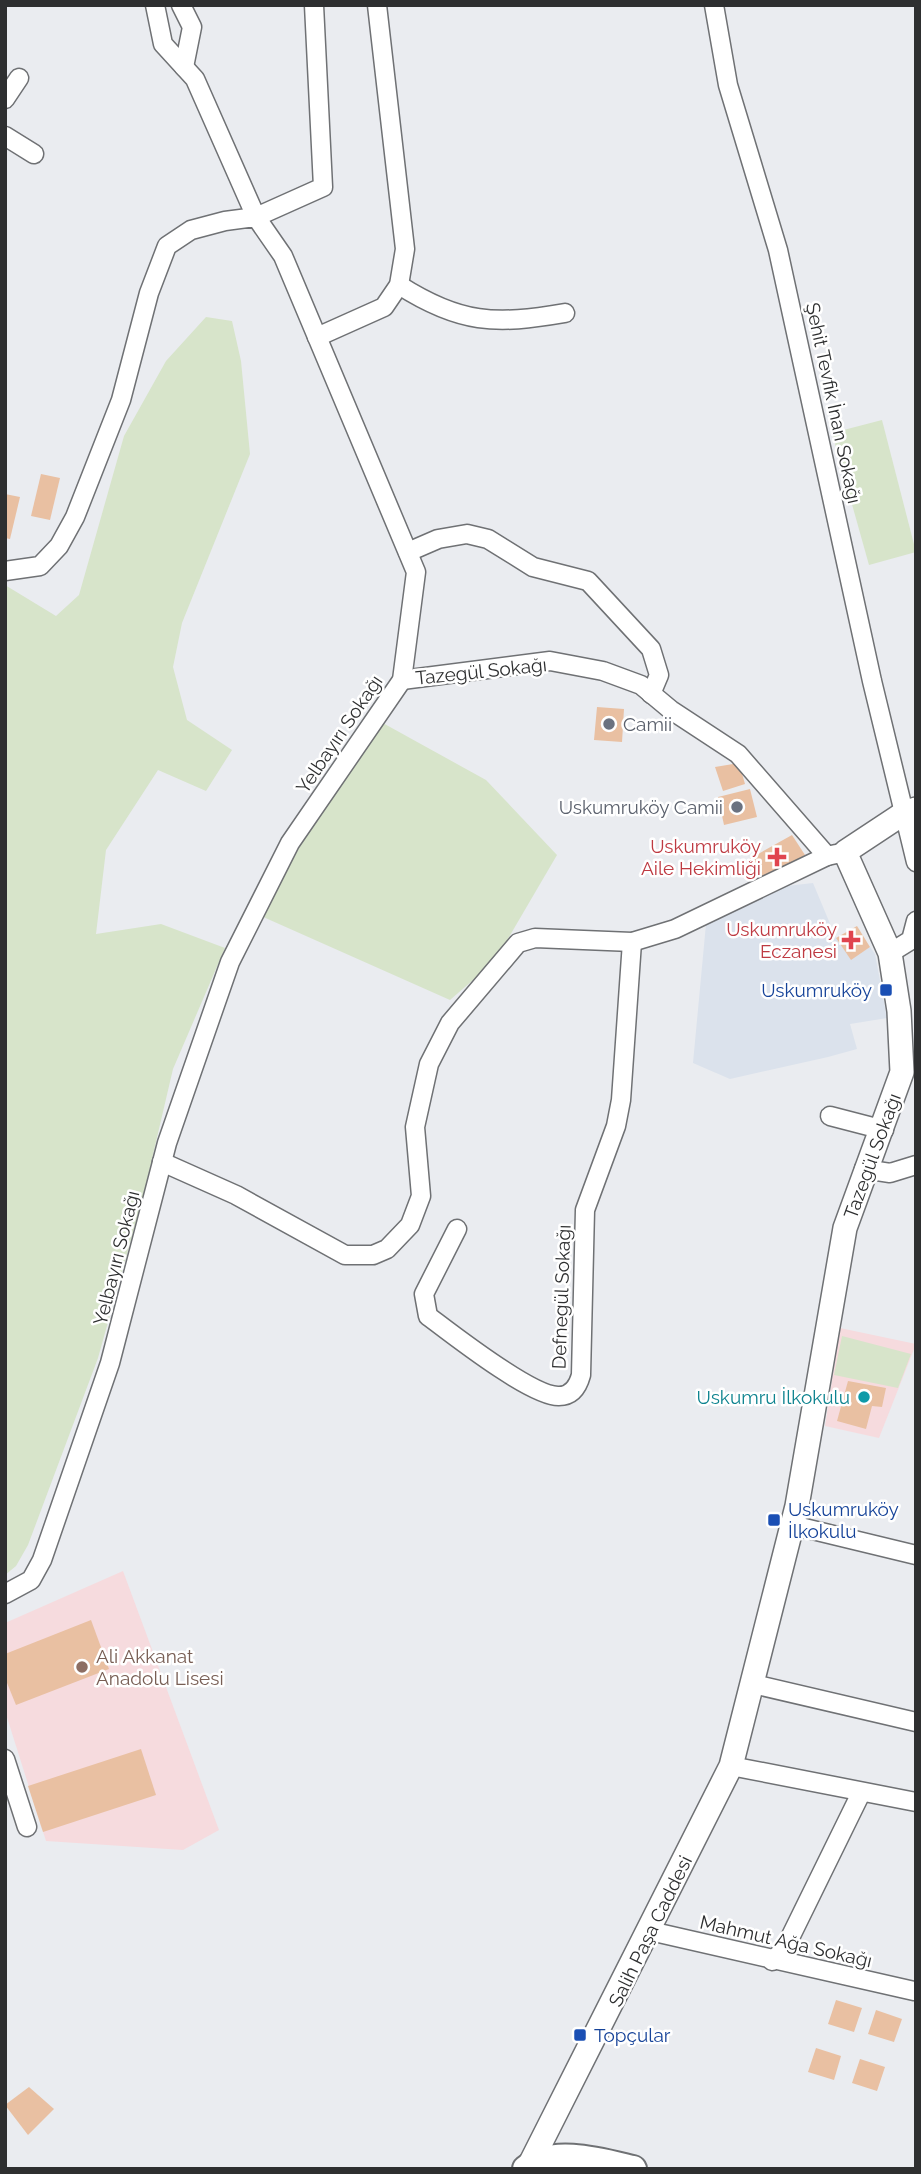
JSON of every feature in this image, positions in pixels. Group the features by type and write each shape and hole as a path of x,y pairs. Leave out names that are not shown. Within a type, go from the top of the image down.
{"main road":[{"path":"528,2167 562,2163 634,2169"}],"street":[{"name":"Yelbayırı Sokağı","path":"5,1594 30,1580 42,1560 110,1363 162,1162 230,962 290,843 402,680 416,572 283,256 256,217 211,110 195,79 163,44 155,5"},
{"path":"181,5 192,27 184,67"},
{"path":"5,571 12,573 40,566 59,546 75,517 121,400 149,293 167,246 191,230 225,221 256,217 323,187 314,5"},
{"path":"317,337 384,307 399,285 405,249 377,5"},
{"name":"Şehit Tevfik İnan Sokağı","path":"714,5 728,85 778,250 872,681 910,811 916,862"},
{"path":"5,99 19,78"},
{"path":"5,136 34,153"},
{"path":"399,285 434,308 474,319 524,320 565,313"},
{"path":"408,551 438,538 467,534 488,539 533,567 588,581 651,649 659,675 651,694"},
{"name":"Tazegül Sokağı","path":"402,680 550,661 603,671 641,685 738,754 836,854 890,953 899,1011 902,1072 884,1130 864,1169 845,1228 792,1525 753,1684"},
{"path":"162,1162 236,1195 345,1255 373,1255 387,1250 401,1237 417,1210 422,1184 415,1127 429,1064 450,1023 518,943 535,938 632,942 674,929 836,854 910,811"},
{"path":"890,953 913,939 916,921"},
{"name":"Defnegül Sokağı","path":"457,1229 424,1294 428,1316 520,1379 555,1396 570,1393 579,1384 581,1375 585,1210 616,1126 621,1100 632,942"},
{"path":"830,1116 884,1130"},
{"path":"864,1169 890,1172 916,1165"},
{"path":"792,1525 864,1545 912,1554 916,1536"},
{"path":"753,1684 916,1721"},
{"name":"Salih Paşa Caddesi","path":"528,2167 650,1931 731,1766 753,1684"},
{"path":"5,1759 27,1827"},
{"path":"731,1766 916,1802"},
{"path":"772,1961 784,1950 861,1793"},
{"name":"Mahmut Ağa Sokağı","path":"650,1931 772,1961 914,1991"}],"shaded area":[{"path":"813,883 836,938 851,959 870,947 875,954 887,1018 850,1024 857,1049 828,1057 730,1079 693,1063 706,924 778,887"},
{"path":"840,1328 916,1344 879,1438 825,1426"},
{"name":"Ali Akkanat Anadolu Lisesi","path":"123,1571 219,1830 183,1850 46,1841 5,1711 5,1623"}],"green space":[{"path":"206,317 232,321 241,361 250,454 182,623 173,667 187,720 232,750 206,791 158,770 106,850 96,934 161,924 225,948 173,1069 144,1193 98,1358 28,1545 16,1566 5,1575 5,585 56,616 79,595 124,436 166,361"},
{"path":"882,420 916,552 869,565 832,433"},
{"path":"381,722 486,780 557,855 495,961 450,1000 261,916 314,821"},
{"path":"842,1336 911,1354 898,1388 834,1375"}],"building":[{"path":"41,474 60,478 50,520 31,516"},
{"path":"5,494 20,497 10,539 5,538"},
{"name":"Camii","path":"597,707 624,709 622,742 594,740"},
{"path":"739,763 745,784 723,791 715,767"},
{"name":"Uskumruköy Camii","path":"750,789 757,817 724,825 718,797"},
{"name":"Uskumruköy Aile Hekimliği","path":"792,835 805,855 760,880 749,859"},
{"path":"857,926 870,947 851,960 836,938"},
{"name":"Uskumru İlkokulu","path":"848,1381 886,1388 882,1407 872,1406 866,1429 837,1421"},
{"path":"91,1620 109,1669 16,1705 5,1678 5,1654"},
{"path":"141,1749 156,1795 43,1832 28,1786"},
{"path":"836,2000 862,2008 854,2032 828,2024"},
{"path":"876,2010 902,2019 894,2042 868,2034"},
{"path":"816,2048 841,2056 834,2080 808,2072"},
{"path":"860,2059 885,2067 877,2091 852,2083"},
{"path":"29,2087 54,2109 28,2135 5,2105"}],"place":[{"name":"Camii","path":"609,724"},
{"name":"Uskumruköy Camii","path":"737,807"},
{"name":"Uskumruköy Aile Hekimliği","path":"777,857"},
{"name":"Uskumruköy Eczanesi","path":"851,940"},
{"name":"Uskumruköy","path":"886,990"},
{"name":"Uskumru İlkokulu","path":"864,1397"},
{"name":"Uskumruköy İlkokulu","path":"774,1520"},
{"name":"Ali Akkanat Anadolu Lisesi","path":"82,1667"},
{"name":"Topçular","path":"580,2035"}]}
